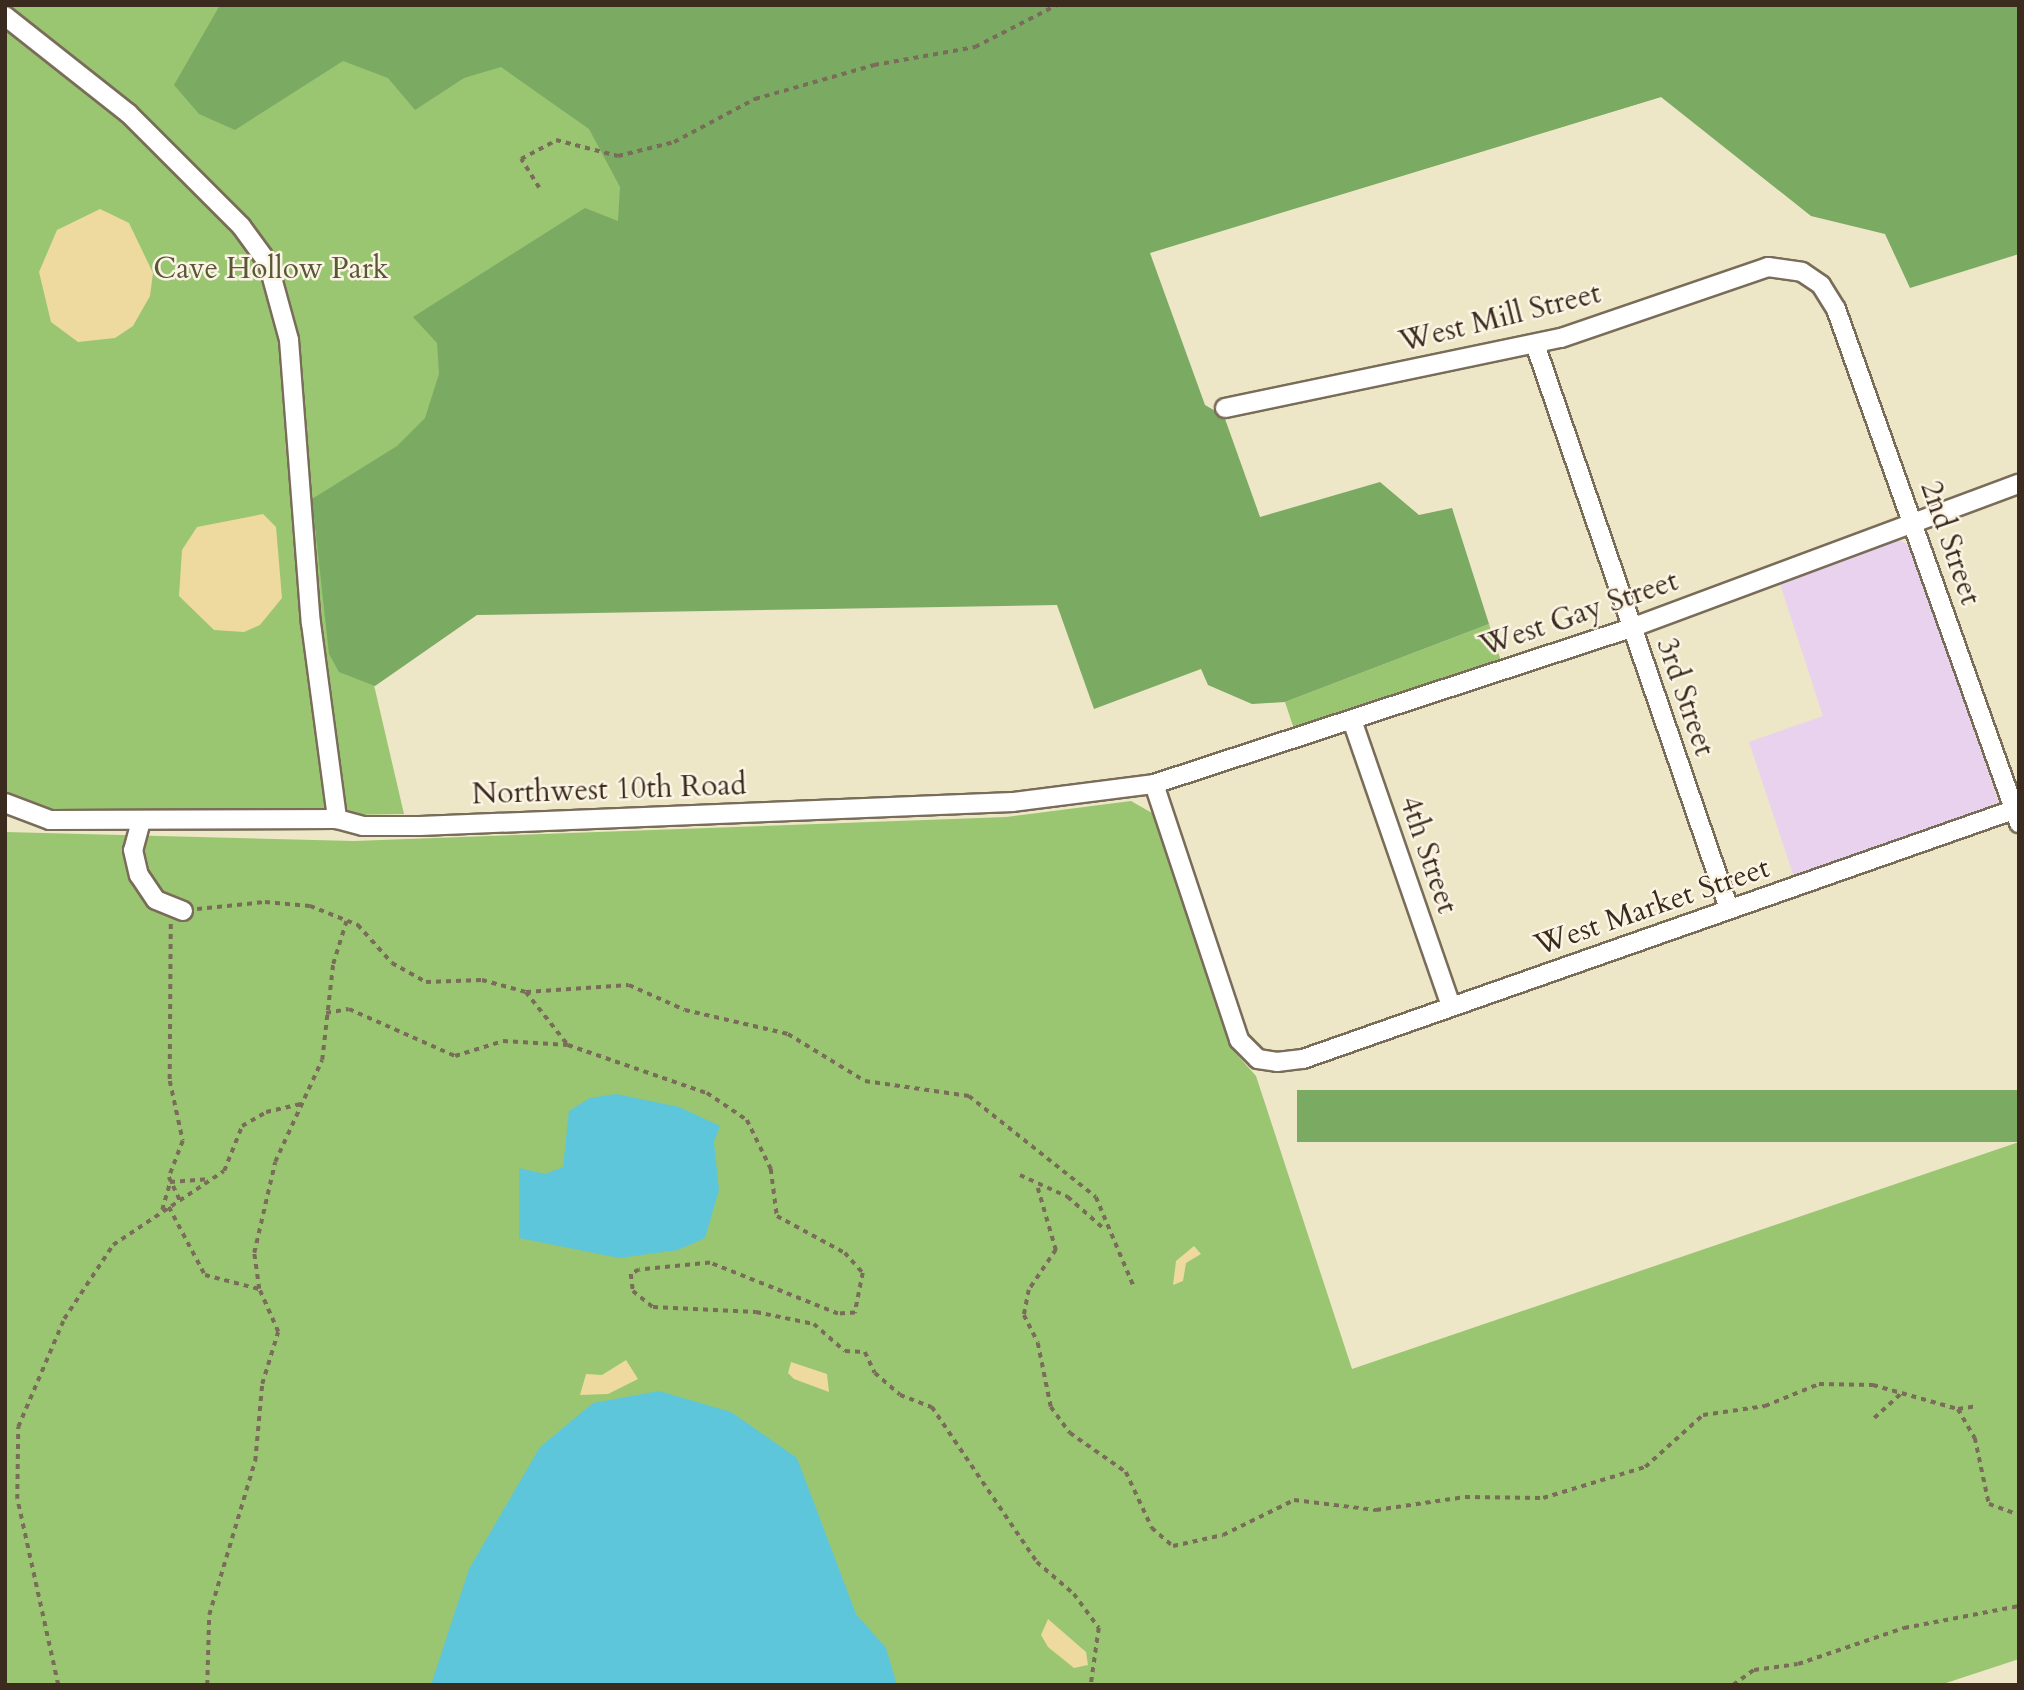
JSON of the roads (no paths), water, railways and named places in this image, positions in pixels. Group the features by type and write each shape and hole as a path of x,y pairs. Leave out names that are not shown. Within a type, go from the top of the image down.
{"street":[{"path":"5,16 128,113 241,226 268,263 289,340 311,623 337,819"},
{"name":"West Mill Street","path":"1226,408 1535,344 1768,267 1786,266 1821,285"},
{"name":"2nd Street","path":"1821,285 1836,309 2017,814"},
{"name":"3rd Street","path":"1535,344 1729,909"},
{"name":"West Gay Street","path":"1154,785 1353,723 1631,628 2019,484"},
{"name":"4th Street","path":"1353,723 1451,1006"},
{"name":"Northwest 10th Road","path":"5,803 67,820 337,819 363,826 420,826 971,804 1154,785"},
{"name":"West Market Street","path":"1154,785 1239,1040 1258,1059 1303,1059 1729,909 2017,814"},
{"path":"141,821 136,868 156,900 183,911"}],"water":[{"path":"616,1094 679,1107 720,1126 714,1142 719,1190 705,1238 678,1250 619,1258 519,1238 519,1168 545,1174 563,1167 569,1111 590,1098"},
{"path":"659,1391 731,1412 797,1458 856,1614 886,1648 897,1685 431,1685 469,1569 540,1447 593,1403"}],"park label":[{"name":"Cave Hollow Park","path":"271,269"}]}
